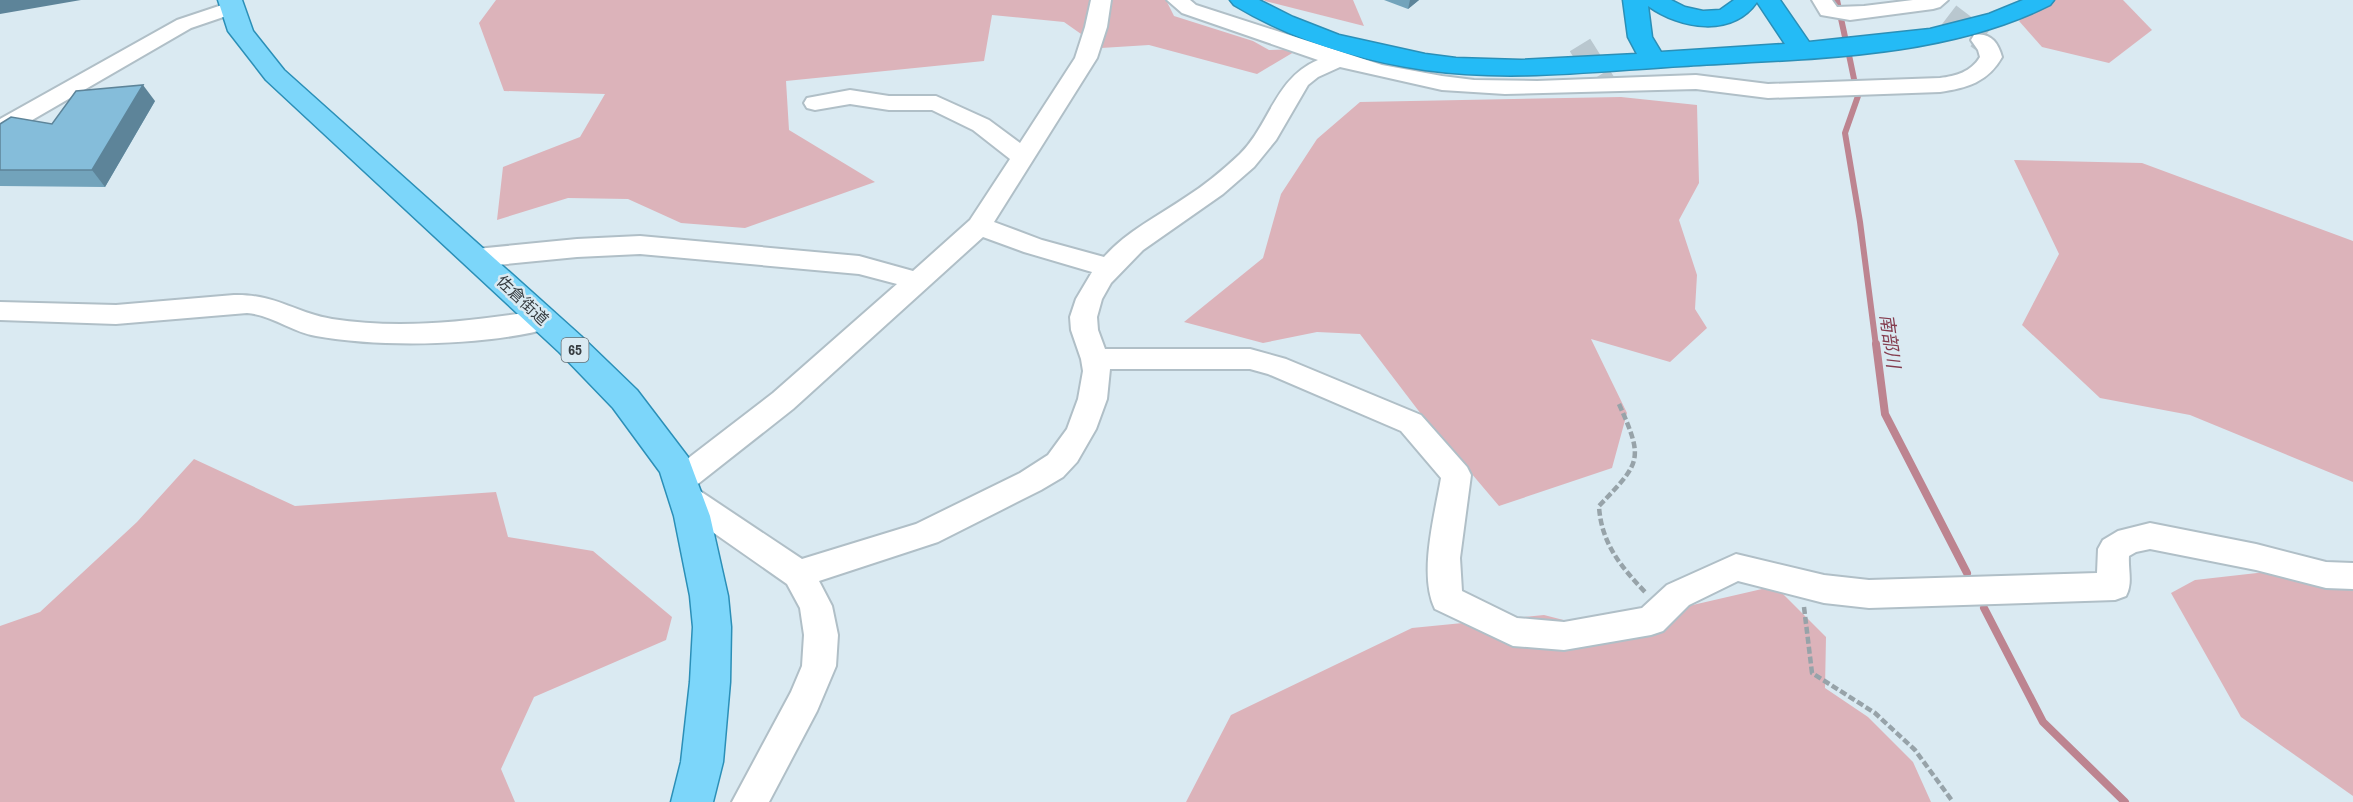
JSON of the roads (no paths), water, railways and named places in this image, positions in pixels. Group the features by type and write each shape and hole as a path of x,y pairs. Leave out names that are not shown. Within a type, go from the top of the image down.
{"highway":[{"path":"1242,0 1263,12 1311,32 1384,54 1426,62 1512,67 1802,51 1953,33 1989,24 2042,0"},
{"path":"1635,0 1640,37 1653,60"},
{"path":"1655,0 1677,13 1709,18 1735,13 1747,0"},
{"path":"1768,0 1802,51"}],"main road":[{"name":"佐倉街道","path":"231,4 243,38 275,75 544,320 625,399 676,467 692,516 709,596 712,627 710,682 702,762 692,802"}],"street":[{"path":"750,802 805,700 819,666 821,635 816,606 798,574 682,488 979,226 1086,58 1096,27 1101,0"},
{"path":"1177,0 1189,9 1341,59 1418,79 1476,86 1523,87 1697,82 1750,91 1768,91 1959,82 1973,77 1988,63 1991,57 1989,49 1982,40"},
{"path":"1822,0 1824,7 1830,12 1838,13 1940,6"},
{"path":"0,129 184,24 231,4"},
{"path":"798,574 927,532 1034,480 1058,464 1074,446 1089,411 1097,373 1095,359 1083,334 1083,318 1089,299 1107,267 1124,250 1229,177 1264,140 1299,79 1321,65 1341,59"},
{"path":"815,103 866,98 889,103 936,103 981,124 1023,156"},
{"path":"979,226 1033,246 1107,267"},
{"path":"476,258 577,248 640,245 859,265 917,282"},
{"path":"0,311 91,315 153,314 260,305 312,325 356,330 427,333 492,329 544,320"},
{"path":"1095,359 1250,359 1275,366 1411,423 1456,476 1444,558 1446,599 1513,633 1564,636 1651,621 1678,595 1736,567 1824,589 1869,594 2115,586 2112,569 2114,549 2129,540 2150,536 2256,557 2326,575 2353,576"}],"waterway":[{"name":"南部川","path":"1837,0 1845,37"},
{"name":"南部川","path":"1849,55 1854,79"},
{"name":"南部川","path":"1858,96 1845,133 1860,222 1876,346"},
{"name":"南部川","path":"1876,344 1885,414 1967,573"},
{"name":"南部川","path":"1984,608 2043,722 2125,802"}],"tunnel":[{"path":"1949,15 1982,40"},
{"path":"1580,45 1605,85"}]}
